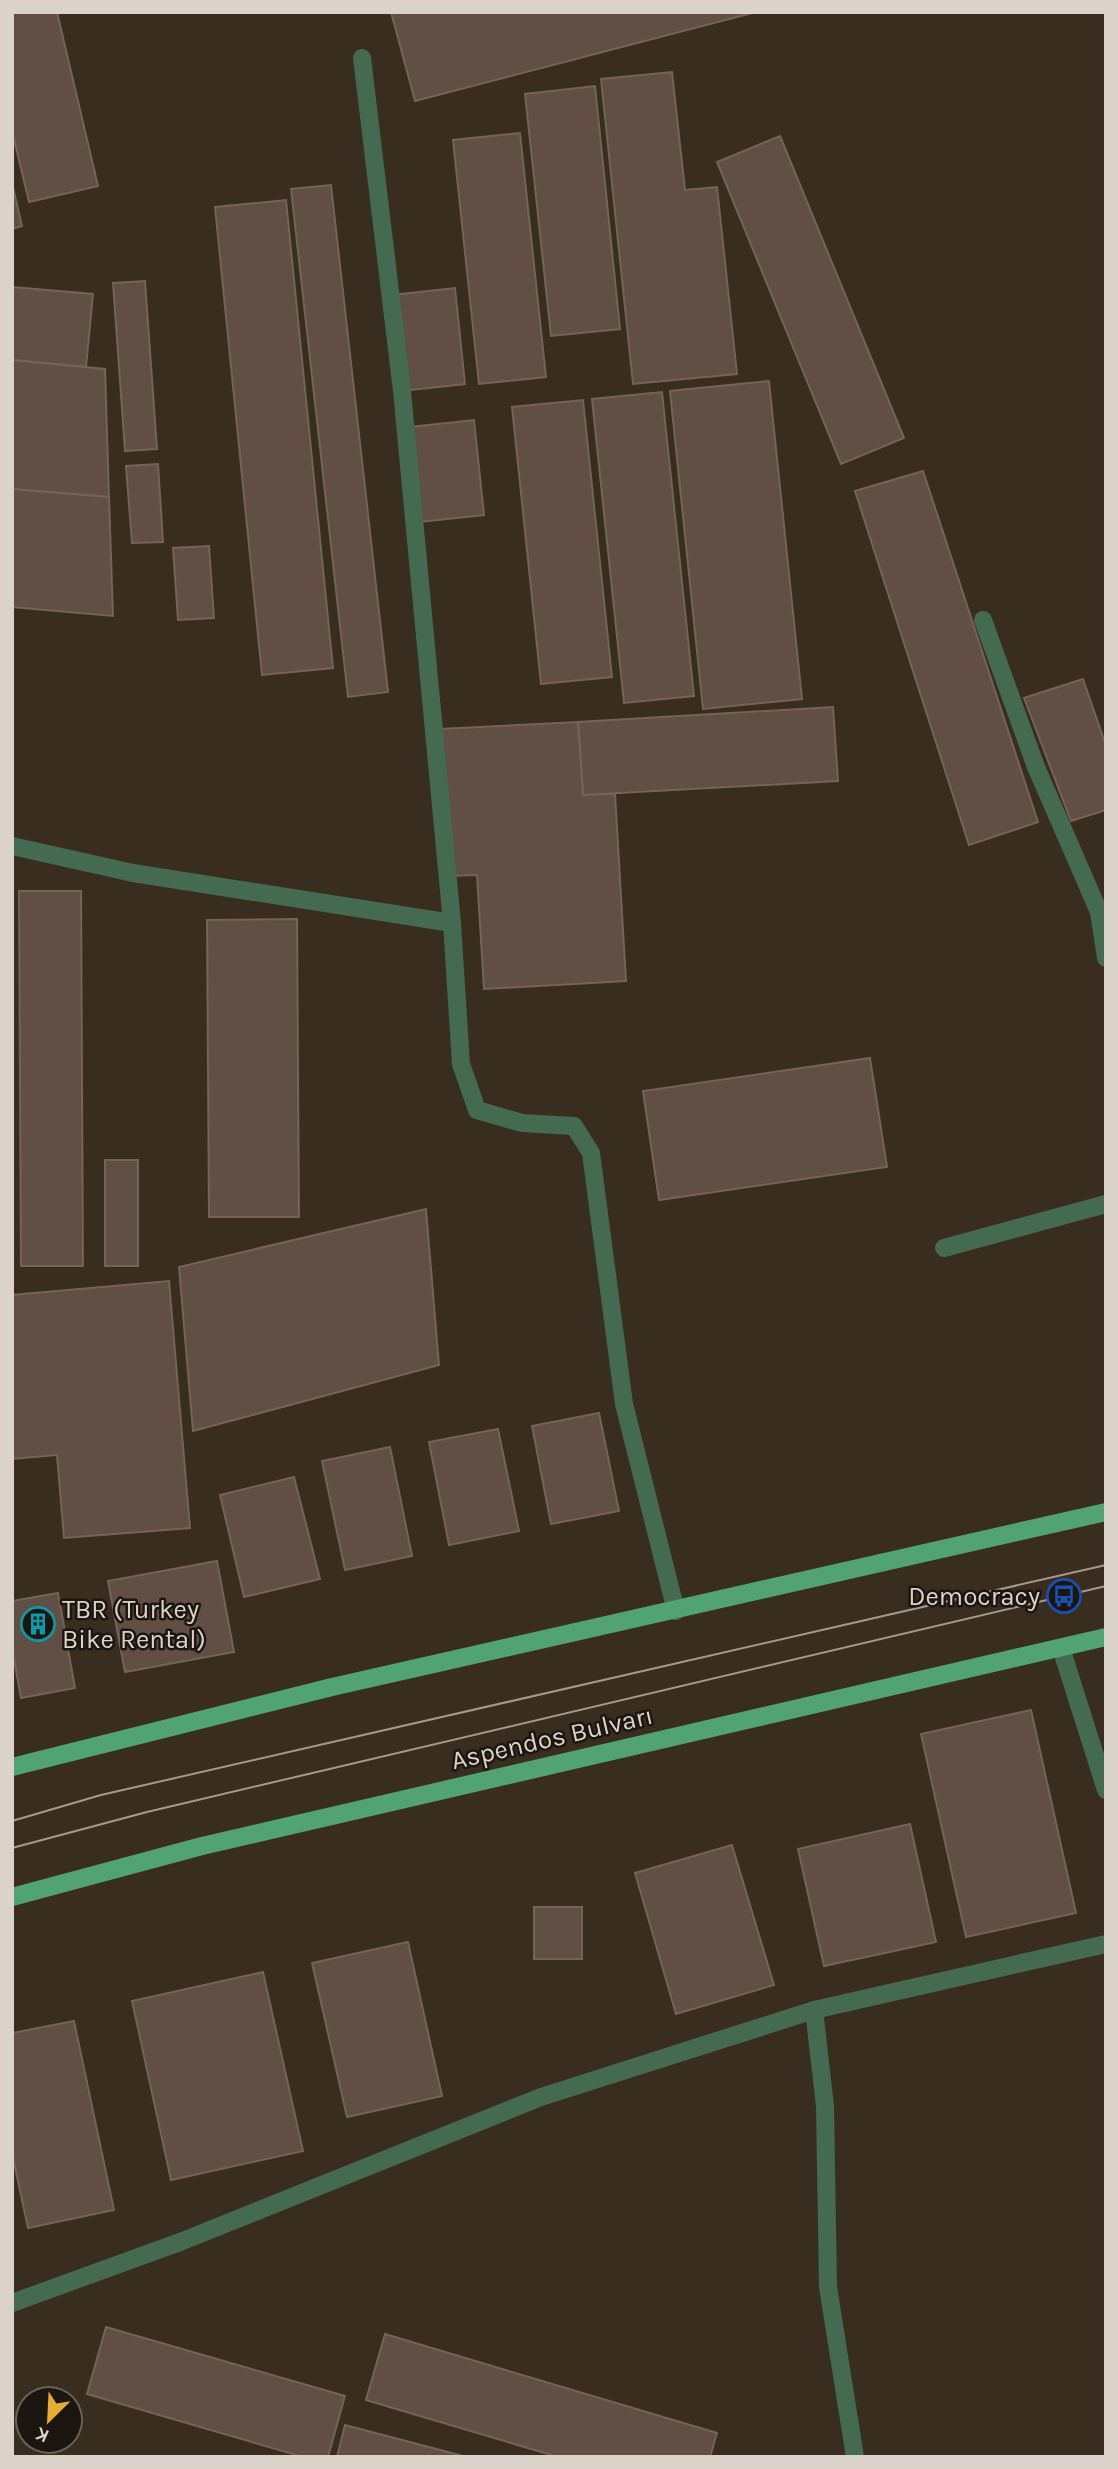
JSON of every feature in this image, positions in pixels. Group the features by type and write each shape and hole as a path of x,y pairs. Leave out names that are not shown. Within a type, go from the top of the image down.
{"main road":[{"path":"12,1767 332,1687 1106,1512"},
{"name":"Aspendos Bulvarı","path":"12,1897 202,1846 1106,1637"}],"street":[{"path":"362,58 402,391 452,923 460,1063 477,1110 522,1123 574,1126 591,1153 624,1404 676,1611"},
{"path":"983,620 1036,767 1102,911 1106,958"},
{"path":"12,846 133,873 452,923"},
{"path":"944,1248 1106,1204"},
{"path":"1061,1648 1106,1790"},
{"path":"12,2303 180,2242 541,2097 814,2010 1106,1944"},
{"path":"814,2010 825,2106 828,2287 855,2457"}],"building":[{"path":"12,12 57,12 98,186 29,202 12,131"},
{"path":"391,12 756,12 415,101"},
{"path":"672,72 685,190 717,187 737,374 633,384 601,79"},
{"path":"595,86 620,329 551,336 525,94"},
{"path":"520,133 546,377 479,384 453,140"},
{"path":"780,136 904,438 841,464 717,162"},
{"path":"12,183 22,226 12,229"},
{"path":"331,185 388,692 348,697 291,189"},
{"path":"286,200 333,668 262,675 215,207"},
{"path":"145,281 157,449 125,451 113,283"},
{"path":"12,287 93,294 86,367 12,360"},
{"path":"455,288 465,384 402,391 392,295"},
{"path":"12,360 105,369 109,497 12,489"},
{"path":"769,381 802,699 703,709 670,391"},
{"path":"662,392 694,696 624,703 592,399"},
{"path":"583,400 612,677 541,684 512,407"},
{"path":"474,420 484,515 420,522 410,427"},
{"path":"158,464 163,542 132,543 126,466"},
{"path":"923,471 1038,822 969,845 855,491"},
{"path":"12,489 109,497 113,616 12,607"},
{"path":"209,546 214,618 178,620 173,548"},
{"path":"1083,679 1106,746 1106,810 1071,821 1024,698"},
{"path":"833,707 838,781 583,795 578,722"},
{"path":"578,722 583,795 615,794 626,981 484,989 477,875 449,876 440,729"},
{"path":"19,891 81,891 83,1266 21,1266"},
{"path":"297,919 299,1217 209,1217 207,920"},
{"path":"870,1058 887,1167 659,1200 643,1091"},
{"path":"105,1160 138,1160 138,1266 105,1266"},
{"path":"426,1209 439,1365 193,1431 179,1267"},
{"path":"169,1281 190,1528 64,1538 57,1455 12,1459 12,1295"},
{"path":"599,1413 619,1511 551,1524 532,1426"},
{"path":"498,1429 519,1531 449,1545 429,1442"},
{"path":"390,1447 412,1556 345,1570 322,1461"},
{"path":"294,1477 320,1579 244,1597 220,1495"},
{"path":"217,1561 234,1652 125,1672 108,1581"},
{"name":"TBR (Turkey Bike Rental)","path":"58,1593 75,1688 21,1698 12,1648 12,1601"},
{"path":"1031,1710 1076,1913 966,1937 921,1734"},
{"path":"910,1824 936,1942 824,1966 798,1849"},
{"path":"732,1845 774,1985 676,2014 635,1873"},
{"path":"534,1907 582,1907 582,1959 534,1959"},
{"path":"408,1942 442,2096 347,2117 312,1963"},
{"path":"263,1972 303,2151 171,2180 132,2001"},
{"path":"74,2021 114,2210 28,2228 12,2153 12,2033"},
{"path":"106,2327 345,2396 328,2457 303,2457 87,2394"},
{"path":"385,2334 717,2433 710,2457 558,2457 366,2400"},
{"path":"345,2425 467,2457 337,2457"}],"tram line":[{"path":"12,1821 101,1795 1106,1565"},
{"path":"12,1848 147,1812 1106,1586"}],"place":[{"name":"Democracy","path":"1064,1596"},
{"name":"TBR (Turkey Bike Rental)","path":"38,1624"}]}
